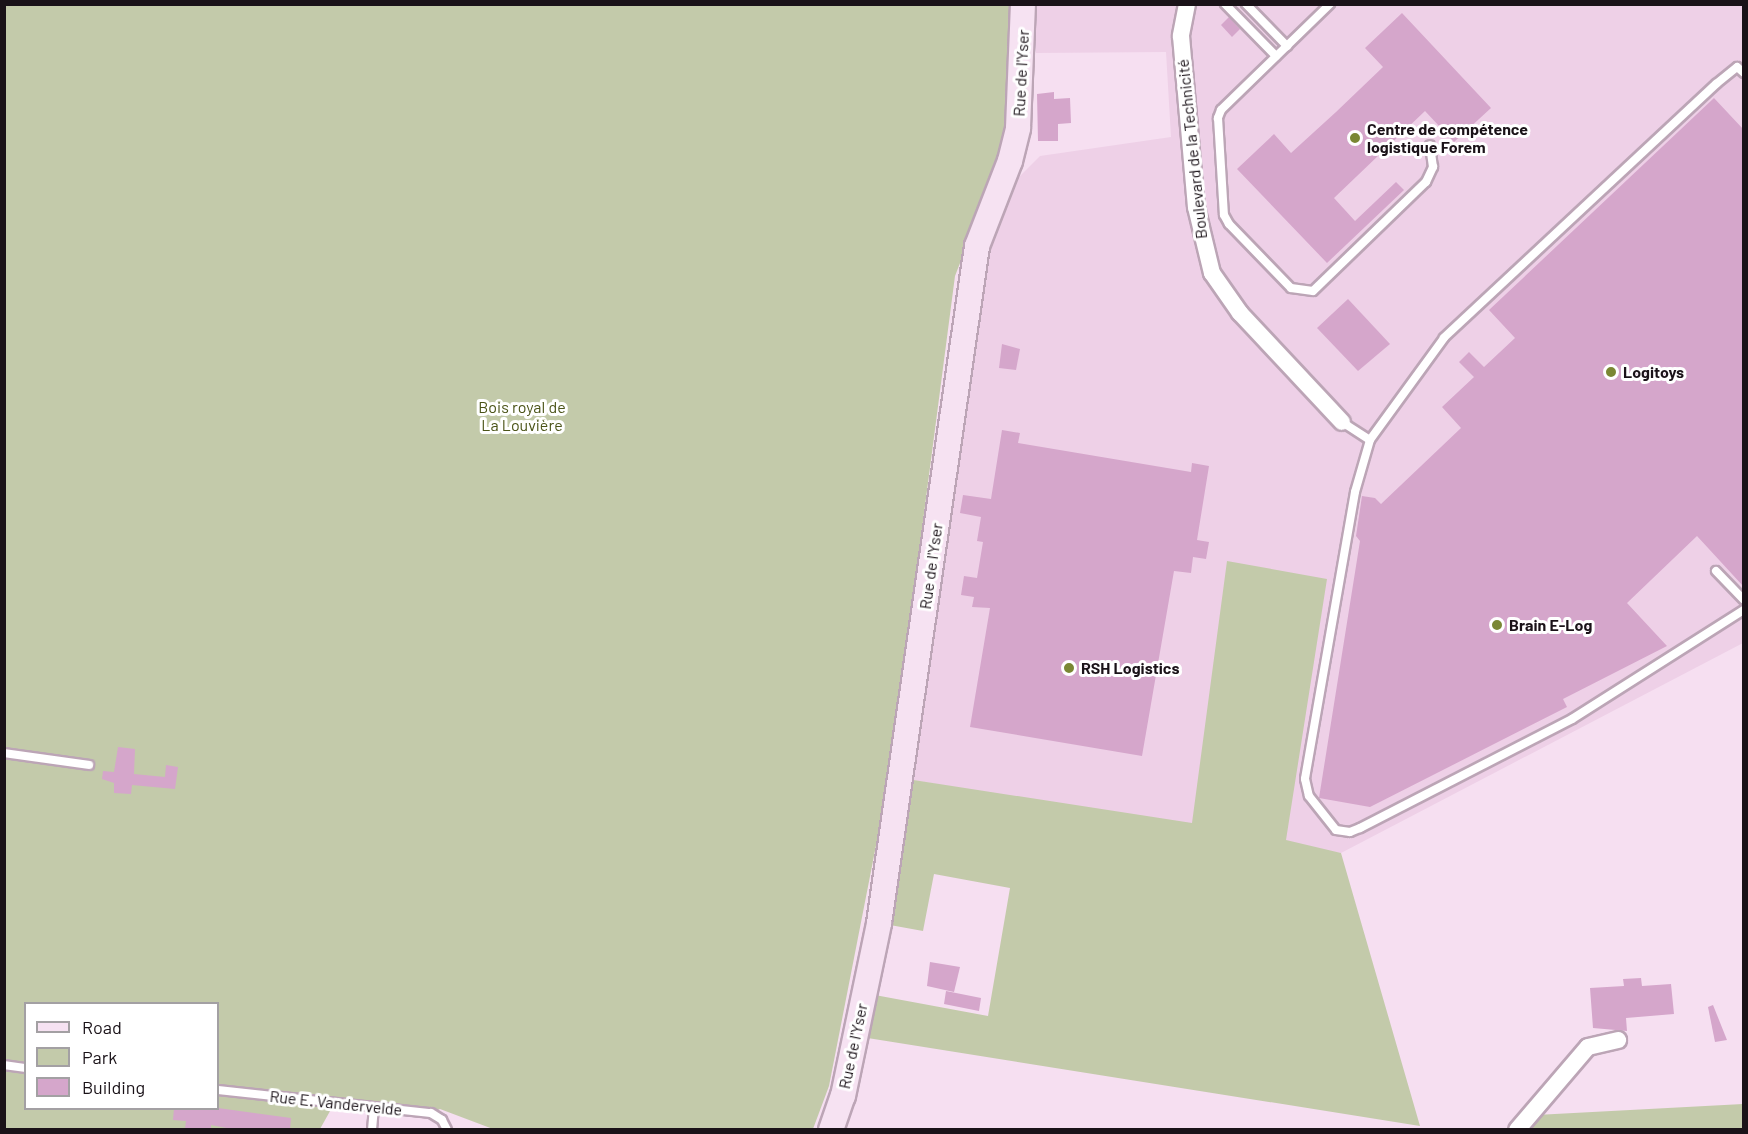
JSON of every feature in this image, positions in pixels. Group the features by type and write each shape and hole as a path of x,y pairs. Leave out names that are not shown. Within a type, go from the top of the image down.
{"street":[{"name":"Rue de l'Yser","path":"831,1130 843,1096 879,923 977,246 1010,161 1018,128 1023,4"},
{"name":"Boulevard de la Technicité","path":"1187,4 1180,36 1196,207 1208,263 1234,306 1342,422"},
{"path":"1517,1130 1588,1047 1618,1040"}],"lane":[{"path":"1226,4 1276,56"},
{"path":"1246,4 1287,46"},
{"path":"1330,4 1227,103 1218,118 1224,215 1291,288 1306,292 1320,288 1426,182 1433,167 1430,145"},
{"path":"1743,73 1737,67 1716,84 1444,338 1370,440 1355,492 1305,779 1309,796 1336,830 1350,832 1360,828 1572,719 1743,610"},
{"path":"1342,422 1370,440"},
{"path":"1716,571 1743,600"},
{"path":"4,753 89,765"},
{"path":"4,1065 24,1068"},
{"name":"Rue E. Vandervelde","path":"219,1090 431,1113 442,1120 447,1130"},
{"path":"372,1130 374,1108"}],"shaded area":[{"path":"1035,5 1743,5 1743,643 1341,853 907,779 986,249 1014,182 1040,156 1171,137 1166,52 1036,53"}],"green space":[{"name":"Bois royal de La Louvière","path":"5,5 1012,5 1013,93 1000,160 955,276 890,774 829,1086 813,1129 493,1129 440,1109 431,1113 334,1104 320,1129 5,1130"},
{"path":"1227,561 1327,579 1286,840 1341,853 1420,1126 855,1036 864,993 988,1016 1010,888 934,874 923,931 879,923 907,779 1192,823"},
{"path":"1743,1104 1743,1129 1523,1130 1536,1115"}],"building":[{"name":"Centre de compétence logistique Forem","path":"1402,13 1491,108 1454,142 1425,111 1334,198 1355,221 1396,182 1404,190 1327,263 1237,169 1274,134 1291,153 1336,112 1383,67 1365,48"},
{"path":"1229,17 1240,29 1232,37 1221,25"},
{"path":"1054,92 1054,99 1070,98 1071,123 1058,124 1058,141 1038,141 1037,94"},
{"path":"1714,98 1743,129 1743,586 1697,536 1627,603 1667,646 1563,699 1567,707 1370,807 1319,798 1360,541 1356,536 1362,496 1375,498 1381,504 1461,428 1442,407 1474,377 1459,362 1469,352 1484,367 1515,338 1489,310"},
{"path":"1348,299 1390,344 1358,371 1317,328"},
{"path":"1002,344 1020,349 1016,370 999,368"},
{"name":"RSH Logistics","path":"1002,430 1020,433 1018,443 1191,472 1192,463 1209,466 1197,540 1209,542 1206,559 1193,557 1191,573 1174,571 1142,756 970,727 990,608 972,607 974,597 961,595 964,576 977,578 983,542 977,541 981,517 960,513 963,495 991,499"},
{"path":"118,747 135,749 134,774 165,777 166,765 178,767 175,789 132,785 131,794 114,793 114,783 102,779 103,771 114,772"},
{"path":"930,962 960,967 954,992 927,986"},
{"path":"1641,978 1642,986 1671,984 1674,1014 1626,1018 1627,1031 1593,1028 1590,988 1624,986 1623,979"},
{"path":"946,991 981,998 979,1011 944,1004"},
{"path":"1713,1005 1727,1040 1715,1042 1708,1007"},
{"path":"219,1108 291,1118 290,1130 237,1130 211,1125 211,1130 192,1130 185,1129 186,1121 173,1120 174,1110 219,1110"}],"place":[{"name":"Centre de compétence logistique Forem","path":"1355,138"},
{"name":"Logitoys","path":"1611,372"},
{"name":"Brain E-Log","path":"1497,625"},
{"name":"RSH Logistics","path":"1069,668"}]}
